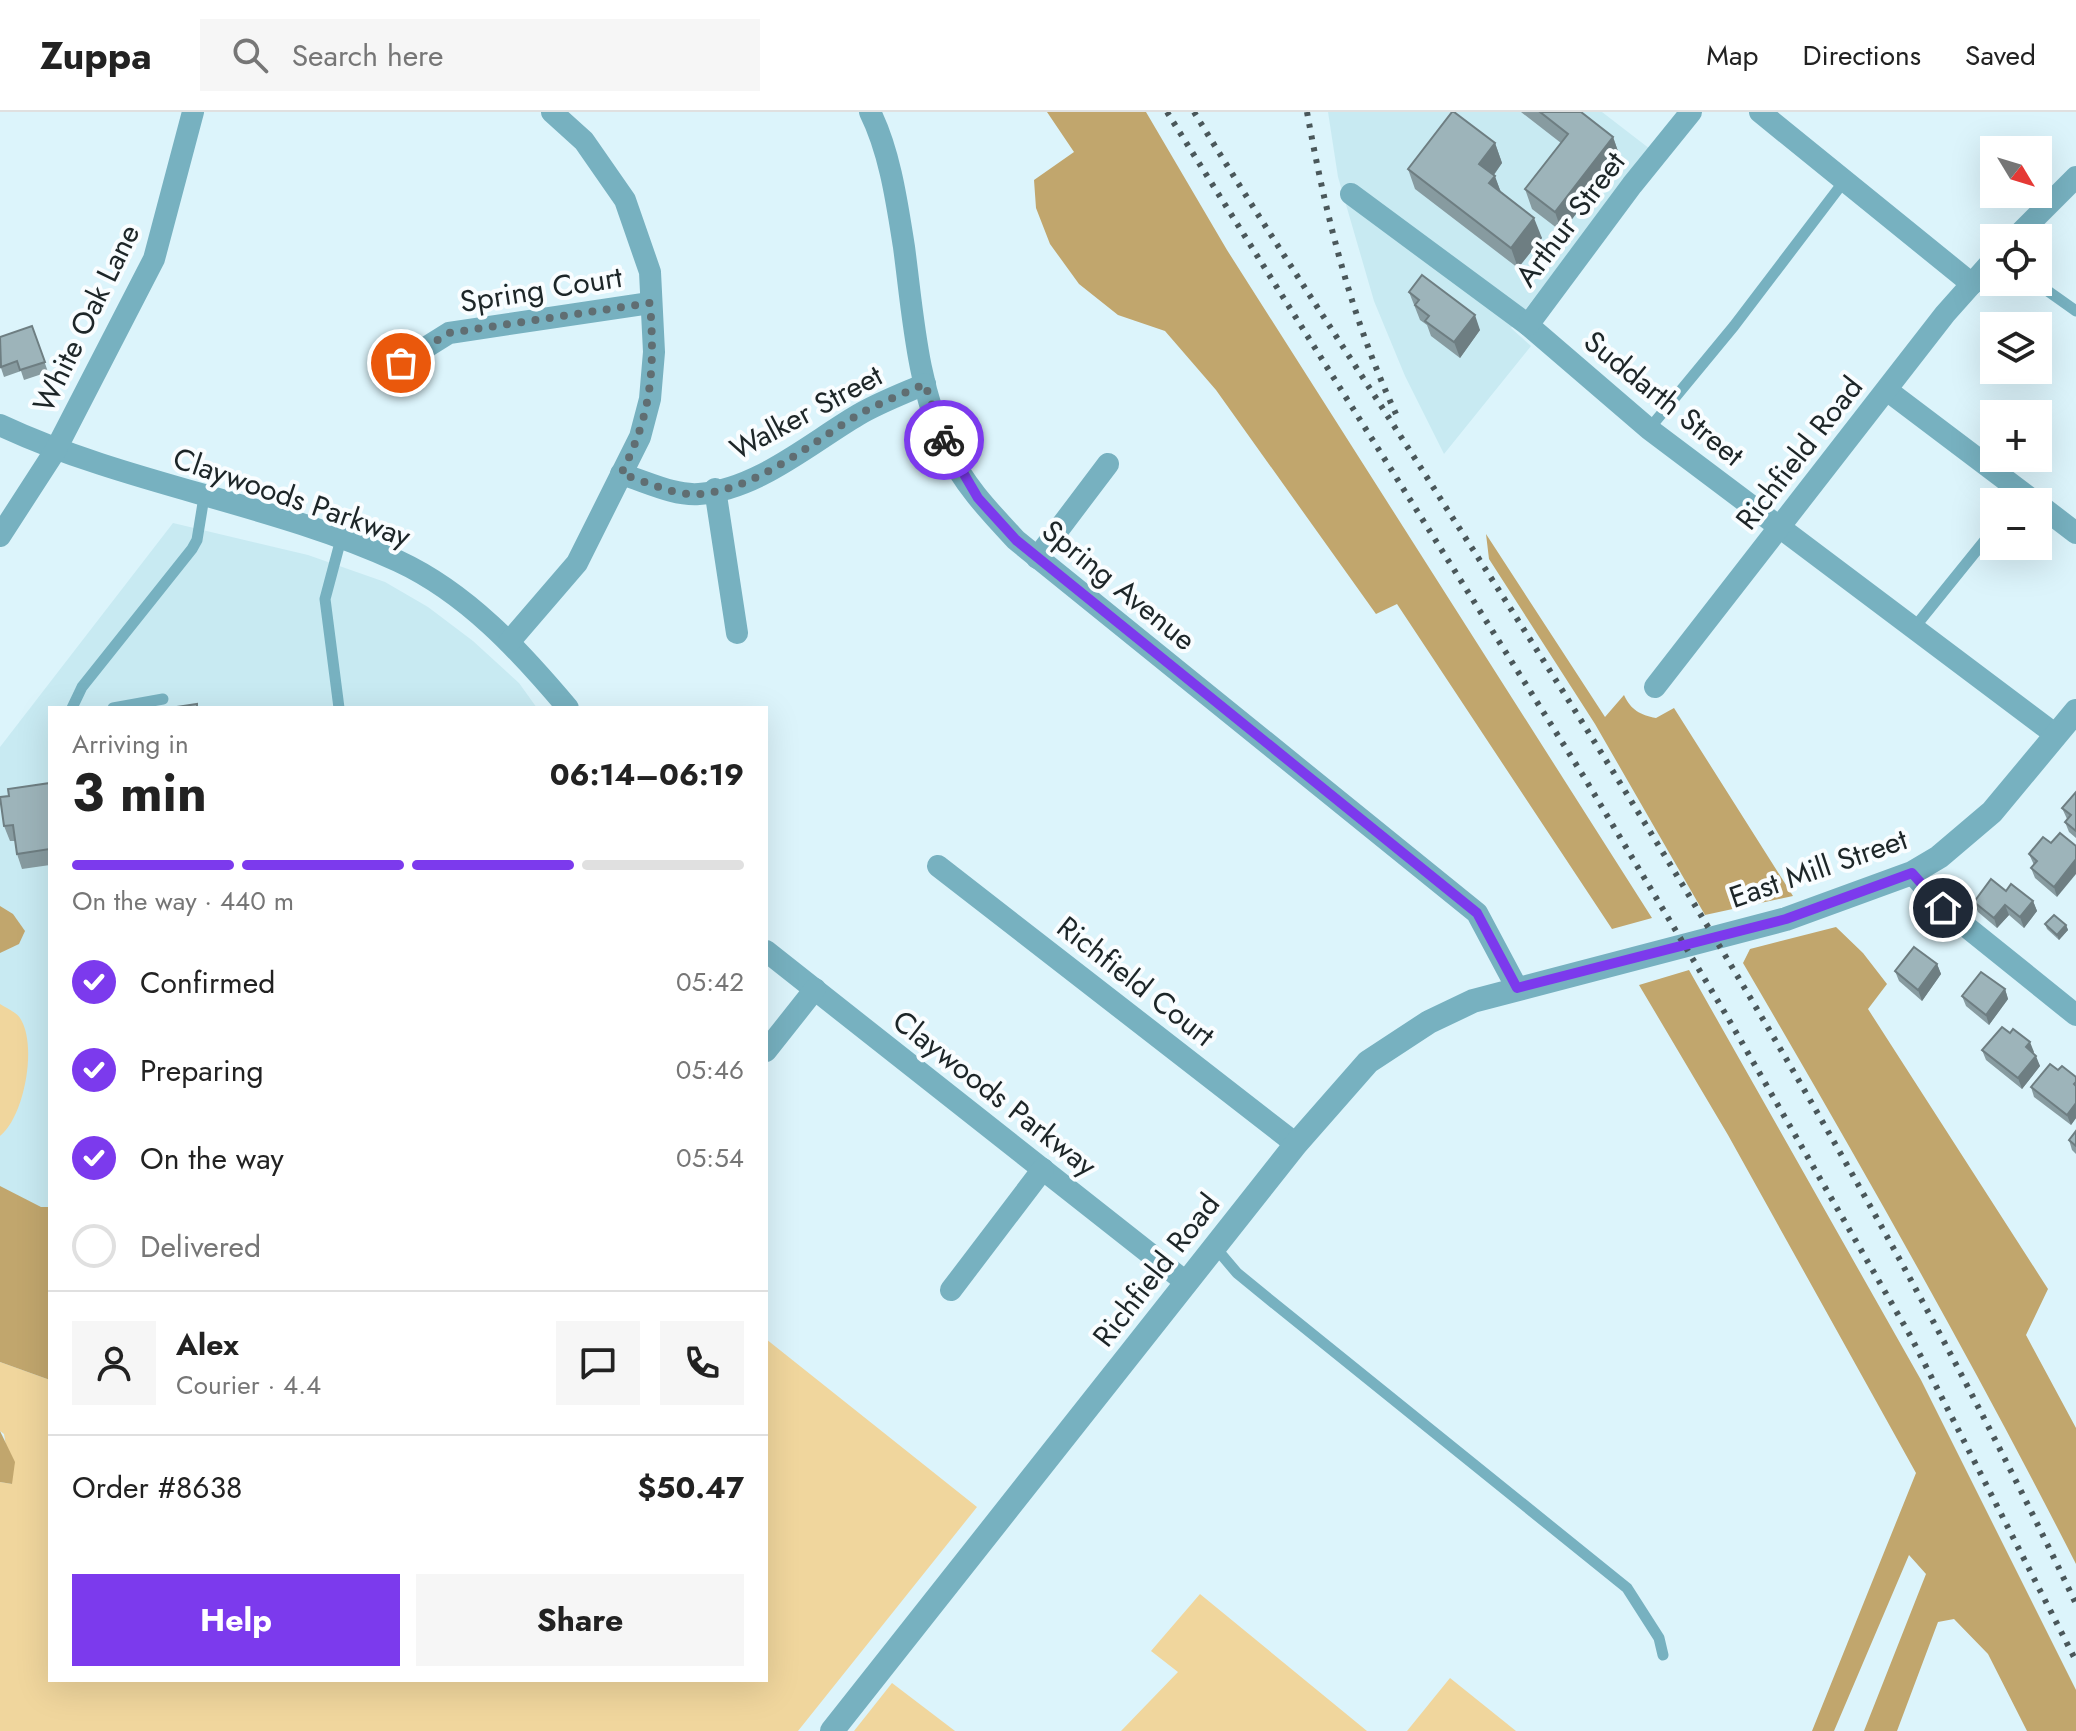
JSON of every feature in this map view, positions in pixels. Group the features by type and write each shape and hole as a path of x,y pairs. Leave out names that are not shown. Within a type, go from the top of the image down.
{"street":[{"name":"White Oak Lane","path":"0,536 55,451 154,259 193,112"},
{"path":"509,642 577,563 640,437 650,399 654,352 650,272 625,200 584,141 552,112"},
{"name":"Spring Avenue","path":"870,112 878,128 899,215 925,384 947,450 978,498 1037,558 1477,913 1517,988"},
{"name":"Arthur Street","path":"1528,325 1632,185 1691,112"},
{"path":"1760,112 1972,284"},
{"path":"2029,224 2076,177"},
{"name":"Suddarth Street","path":"1351,194 1528,325 1649,429 2056,735"},
{"name":"Richfield Road","path":"1655,687 1980,275"},
{"name":"Spring Court","path":"401,363 449,333 650,303"},
{"name":"Walker Street","path":"621,474 698,494 756,477 799,454 859,415 925,384"},
{"path":"1888,391 2012,488"},
{"name":"Claywoods Parkway","path":"0,425 55,451 341,539 400,562 449,592 509,642 566,706"},
{"path":"1037,558 1108,464"},
{"path":"715,489 737,633"},
{"path":"2052,517 2076,533"},
{"name":"East Mill Street","path":"1615,963 1786,919 1912,873 1939,857 1992,812 2076,711"},
{"name":"Richfield Court","path":"938,866 1296,1144"},
{"path":"1912,873 1943,908 2076,1015"},
{"name":"Claywoods Parkway","path":"768,953 1187,1283"},
{"name":"Richfield Road","path":"832,1731 1296,1144 1368,1062 1400,1039 1473,1001 1615,963"},
{"path":"768,1048 815,989"},
{"path":"951,1290 1043,1169"}],"lane":[{"path":"1649,429 1734,326 1845,180"},
{"path":"2052,294 2076,311"},
{"path":"73,706 82,687 192,549 197,540 204,497"},
{"path":"339,706 325,599 341,539"},
{"path":"1914,628 1980,546"},
{"path":"124,706 163,699"},
{"path":"1215,1247 1248,1282 1627,1588 1659,1638 1663,1655"}],"shaded area":[{"path":"1047,112 1146,112 1227,250 1652,918 1612,929 1397,604 1376,614 1216,390 1165,331 1118,315 1079,284 1050,244 1036,208 1034,180 1074,152"},
{"path":"1328,112 1602,112 1650,149 1511,328 1531,346 1444,454 1405,376 1374,301 1338,177"},
{"path":"173,523 308,555 385,582 428,607 473,641 519,683 536,706 48,706 48,1291 0,1254 0,747"},
{"path":"1486,534 1605,717 1624,695 1633,708 1650,717 1656,718 1674,708 1793,896 1705,915 1595,724 1489,559"},
{"path":"0,906 13,914 25,931 19,944 0,953"},
{"path":"1836,927 1863,953 1887,984 1868,1009 2048,1289 2026,1335 2076,1428 2076,1564 1914,1261 1743,963 1750,949"},
{"path":"1689,970 1921,1380 2076,1690 2076,1731 2027,1731 1988,1654 1954,1619 1938,1622 1897,1731 1864,1731 1926,1574 1909,1555 1834,1731 1812,1731 1916,1473 1728,1135 1639,985"},
{"path":"0,1004 20,1018 28,1045 28,1062 16,1113 0,1136"},
{"path":"0,1186 41,1207 48,1207 48,1379 0,1362"},
{"path":"768,1341 977,1507 798,1731 0,1731 0,1482 12,1484 4,1434 0,1431 0,1362 48,1379 48,1682 768,1682"},
{"path":"0,1431 15,1462 12,1484 0,1482"},
{"path":"1200,1594 1367,1731 1121,1731 1178,1672 1151,1651"},
{"path":"1450,1678 1516,1731 1407,1731"},
{"path":"892,1683 955,1731 854,1731"}],"building":[{"path":"1452,112 1495,143 1479,164 1495,176 1489,183 1534,218 1511,248 1408,169"},
{"path":"1540,112 1581,112 1613,137 1555,212 1525,189 1568,134"},
{"path":"1422,275 1475,315 1454,342 1425,321 1429,316 1415,305 1419,300 1409,292"},
{"path":"32,326 45,362 20,370 17,361 1,367 0,337"},
{"path":"48,783 48,849 17,854 13,825 4,826 0,797 9,796 8,789"},
{"path":"2076,792 2076,831 2065,822 2071,815 2062,808"},
{"path":"2060,833 2076,846 2076,859 2054,887 2031,868 2037,861 2029,854 2043,837 2051,843"},
{"path":"1991,879 2006,891 2011,884 2033,901 2020,917 2005,905 1994,918 1974,902"},
{"path":"2054,915 2066,925 2057,935 2045,924"},
{"path":"1914,947 1937,964 1918,990 1895,971"},
{"path":"1981,972 2005,989 1986,1015 1962,996"},
{"path":"2002,1027 2010,1033 2013,1029 2030,1042 2026,1047 2036,1056 2018,1078 1982,1050"},
{"path":"2050,1064 2058,1070 2062,1066 2076,1077 2076,1103 2067,1115 2031,1087"},
{"path":"2076,1131 2076,1146 2069,1140"}],"railway":[{"path":"1167,112 1584,777 1725,1013 1911,1337 2076,1661"},
{"path":"1194,112 1616,776 1779,1047 1934,1322 2076,1604"},
{"path":"1307,112 1323,190 1353,304 1396,414"}],"way so far":[{"path":"401,363 449,333 650,303 654,352 650,399 640,437 621,474 698,494 756,477 799,454 859,415 925,384 944,440"}],"route":[{"path":"944,440 947,450 978,498 1016,540 1477,913 1517,988 1786,919 1912,873 1943,908"}]}
